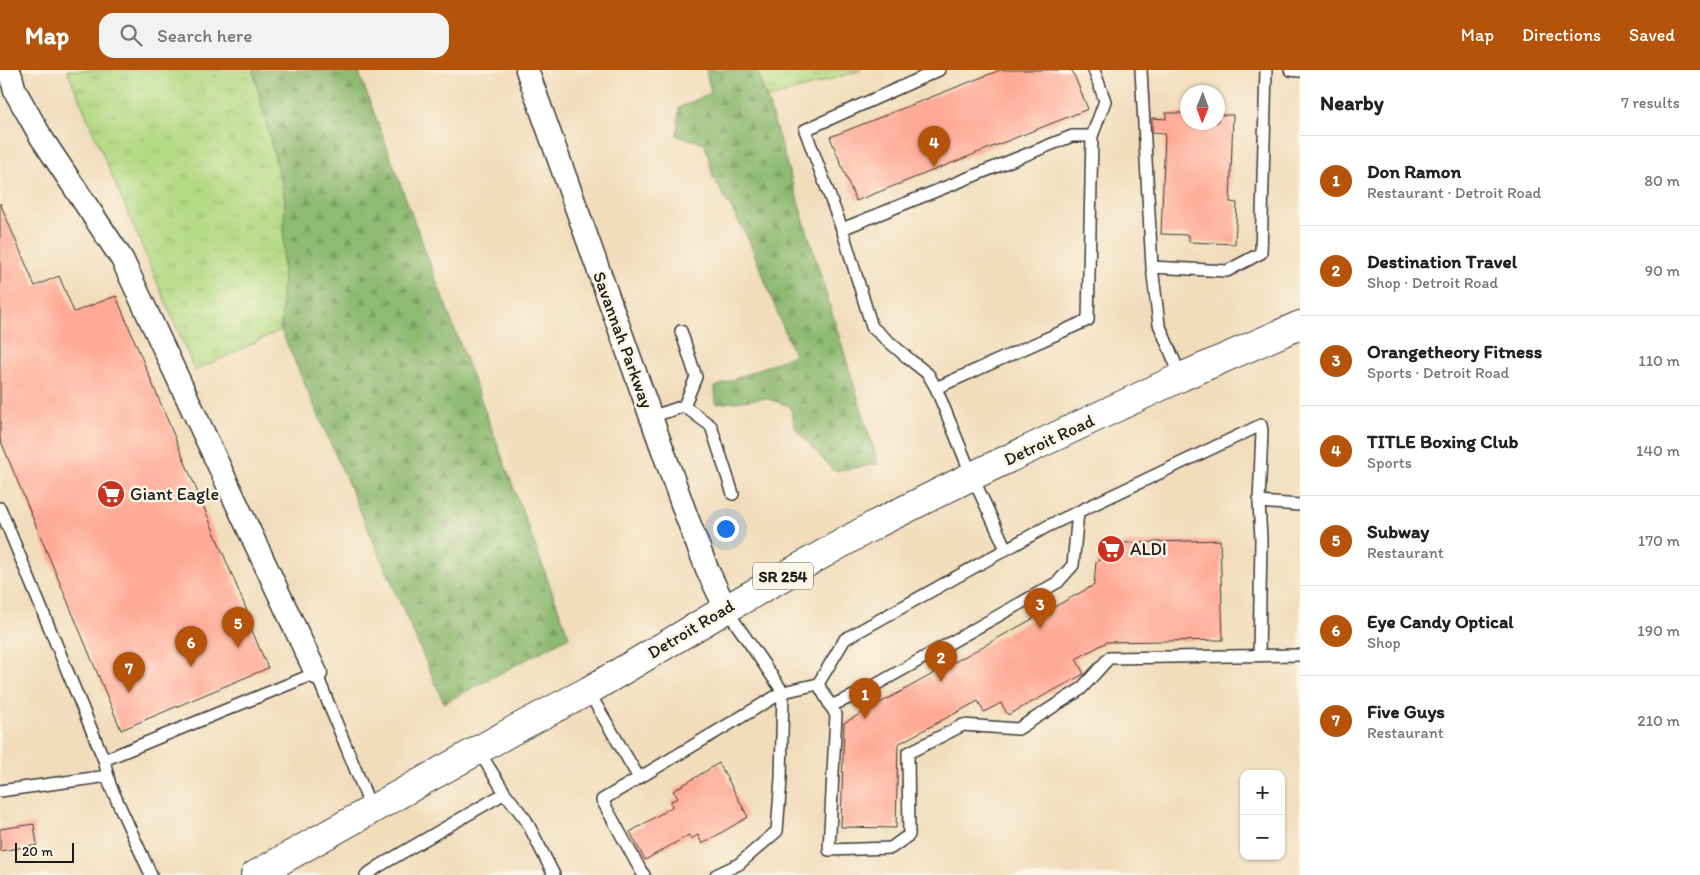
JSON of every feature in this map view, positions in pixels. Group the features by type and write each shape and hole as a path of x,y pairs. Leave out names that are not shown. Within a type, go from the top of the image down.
{"main road":[{"name":"Detroit Road","path":"255,875 284,864 372,810 588,691 726,608 876,524 972,476 1181,377 1300,325"}],"street":[{"path":"7,70 11,76 15,91 41,137 122,259 316,673"},
{"name":"Savannah Parkway","path":"526,70 707,568 726,608"}],"lane":[{"path":"939,70 805,130 842,229 872,327 928,374 936,388 972,476 1006,549"},
{"path":"936,388 1088,320 1092,136 1105,101 1094,70"},
{"path":"1142,70 1152,267 1159,324 1181,377"},
{"path":"1152,267 1227,271 1261,253 1266,70"},
{"path":"1290,70 1300,71"},
{"path":"842,229 1072,136 1092,136"},
{"path":"651,417 684,406 696,376 681,331"},
{"path":"684,406 711,426 733,494"},
{"path":"644,875 602,800 783,692 818,684 845,639 1006,549 1078,512 1261,425 1258,656"},
{"path":"1259,502 1300,505"},
{"path":"0,508 104,760 110,785 151,875"},
{"path":"830,706 863,692 1058,582 1073,565 1078,512"},
{"path":"716,875 739,864 777,831 781,779 783,692 726,608"},
{"path":"818,684 836,715 829,850 891,848 909,835 908,754 963,725 1018,729 1081,689 1109,658 1300,655"},
{"path":"104,760 316,673 372,810"},
{"path":"588,691 639,778"},
{"path":"478,750 505,793 526,820 554,875"},
{"path":"0,791 108,776"},
{"path":"366,875 505,793"}],"green space":[{"path":"67,70 253,70 285,198 281,330 195,371"},
{"path":"253,70 358,70 569,637 444,703 281,330 285,198"},
{"path":"706,70 756,70 767,99 878,464 834,471 796,429 790,406 765,398 716,404 715,387 794,355 748,238 713,177 705,143 677,136 679,108 711,93"},
{"path":"756,70 862,70 767,99"}],"building":[{"path":"1000,70 1072,70 1088,109 856,201 830,137"},
{"path":"1166,113 1180,113 1180,130 1225,130 1225,115 1233,115 1230,202 1237,203 1235,244 1189,242 1189,235 1161,234 1165,134 1152,133 1152,118 1166,119"},
{"name":"Giant Eagle","path":"0,203 35,286 59,276 74,312 116,296 247,611 244,612 268,668 121,730 0,439"},
{"path":"1220,540 1223,640 1107,642 1076,659 1084,674 1008,715 1001,703 984,712 978,701 898,744 896,828 841,827 844,723 1094,585 1096,562 1125,543"},
{"path":"719,763 748,817 702,844 698,835 691,839 689,835 645,860 630,832 672,807 671,801 678,798 673,791"},
{"path":"34,824 37,845 0,851 0,829"}],"place":[{"name":"TITLE Boxing Club","path":"934,167"},
{"name":"Giant Eagle","path":"111,494"},
{"name":"ALDI","path":"1111,549"},
{"name":"Orangetheory Fitness","path":"1040,629"},
{"name":"Subway","path":"238,648"},
{"name":"Eye Candy Optical","path":"191,667"},
{"name":"Destination Travel","path":"941,682"},
{"name":"Five Guys","path":"129,693"},
{"name":"Don Ramon","path":"865,719"}]}
